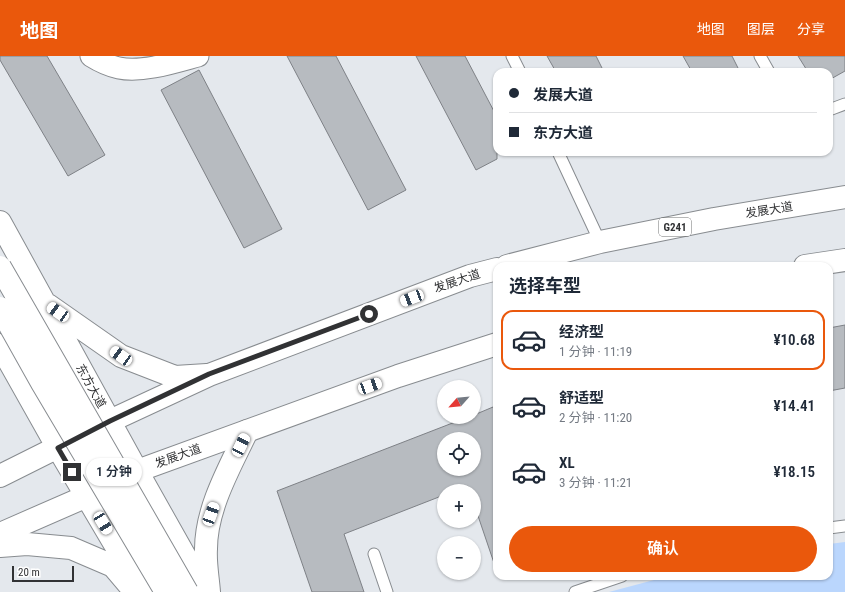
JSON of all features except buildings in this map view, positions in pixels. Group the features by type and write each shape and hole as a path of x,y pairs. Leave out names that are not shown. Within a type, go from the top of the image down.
{"main road":[{"name":"发展大道","path":"522,262 600,242 714,219 845,197"},
{"name":"东方大道","path":"0,222 205,592"},
{"path":"832,262 845,260"},
{"path":"0,267 187,592"},
{"name":"发展大道","path":"0,476 209,374 470,276 493,270"},
{"path":"45,303 121,356 175,377 209,374"},
{"path":"0,308 42,383 166,592"},
{"path":"0,345 58,448 143,592"},
{"name":"发展大道","path":"0,534 87,496 137,471 398,376 493,345"},
{"path":"209,592 206,548 211,514 222,484 247,431"},
{"path":"0,546 27,544 71,548 113,566 136,592"}],"street":[{"path":"91,56 119,68 144,69 167,65 198,56"}],"lane":[{"path":"512,56 518,68"},
{"path":"760,56 767,68"},
{"path":"833,108 845,104"},
{"path":"560,156 600,242"},
{"path":"833,528 845,526"},
{"path":"374,554 387,592"},
{"path":"575,592 610,580"}],"shaded area":[{"path":"845,542 845,592 609,592 654,580 833,580 833,544"}],"route":[{"path":"72,472 58,448 110,421 209,374 369,314"}]}
